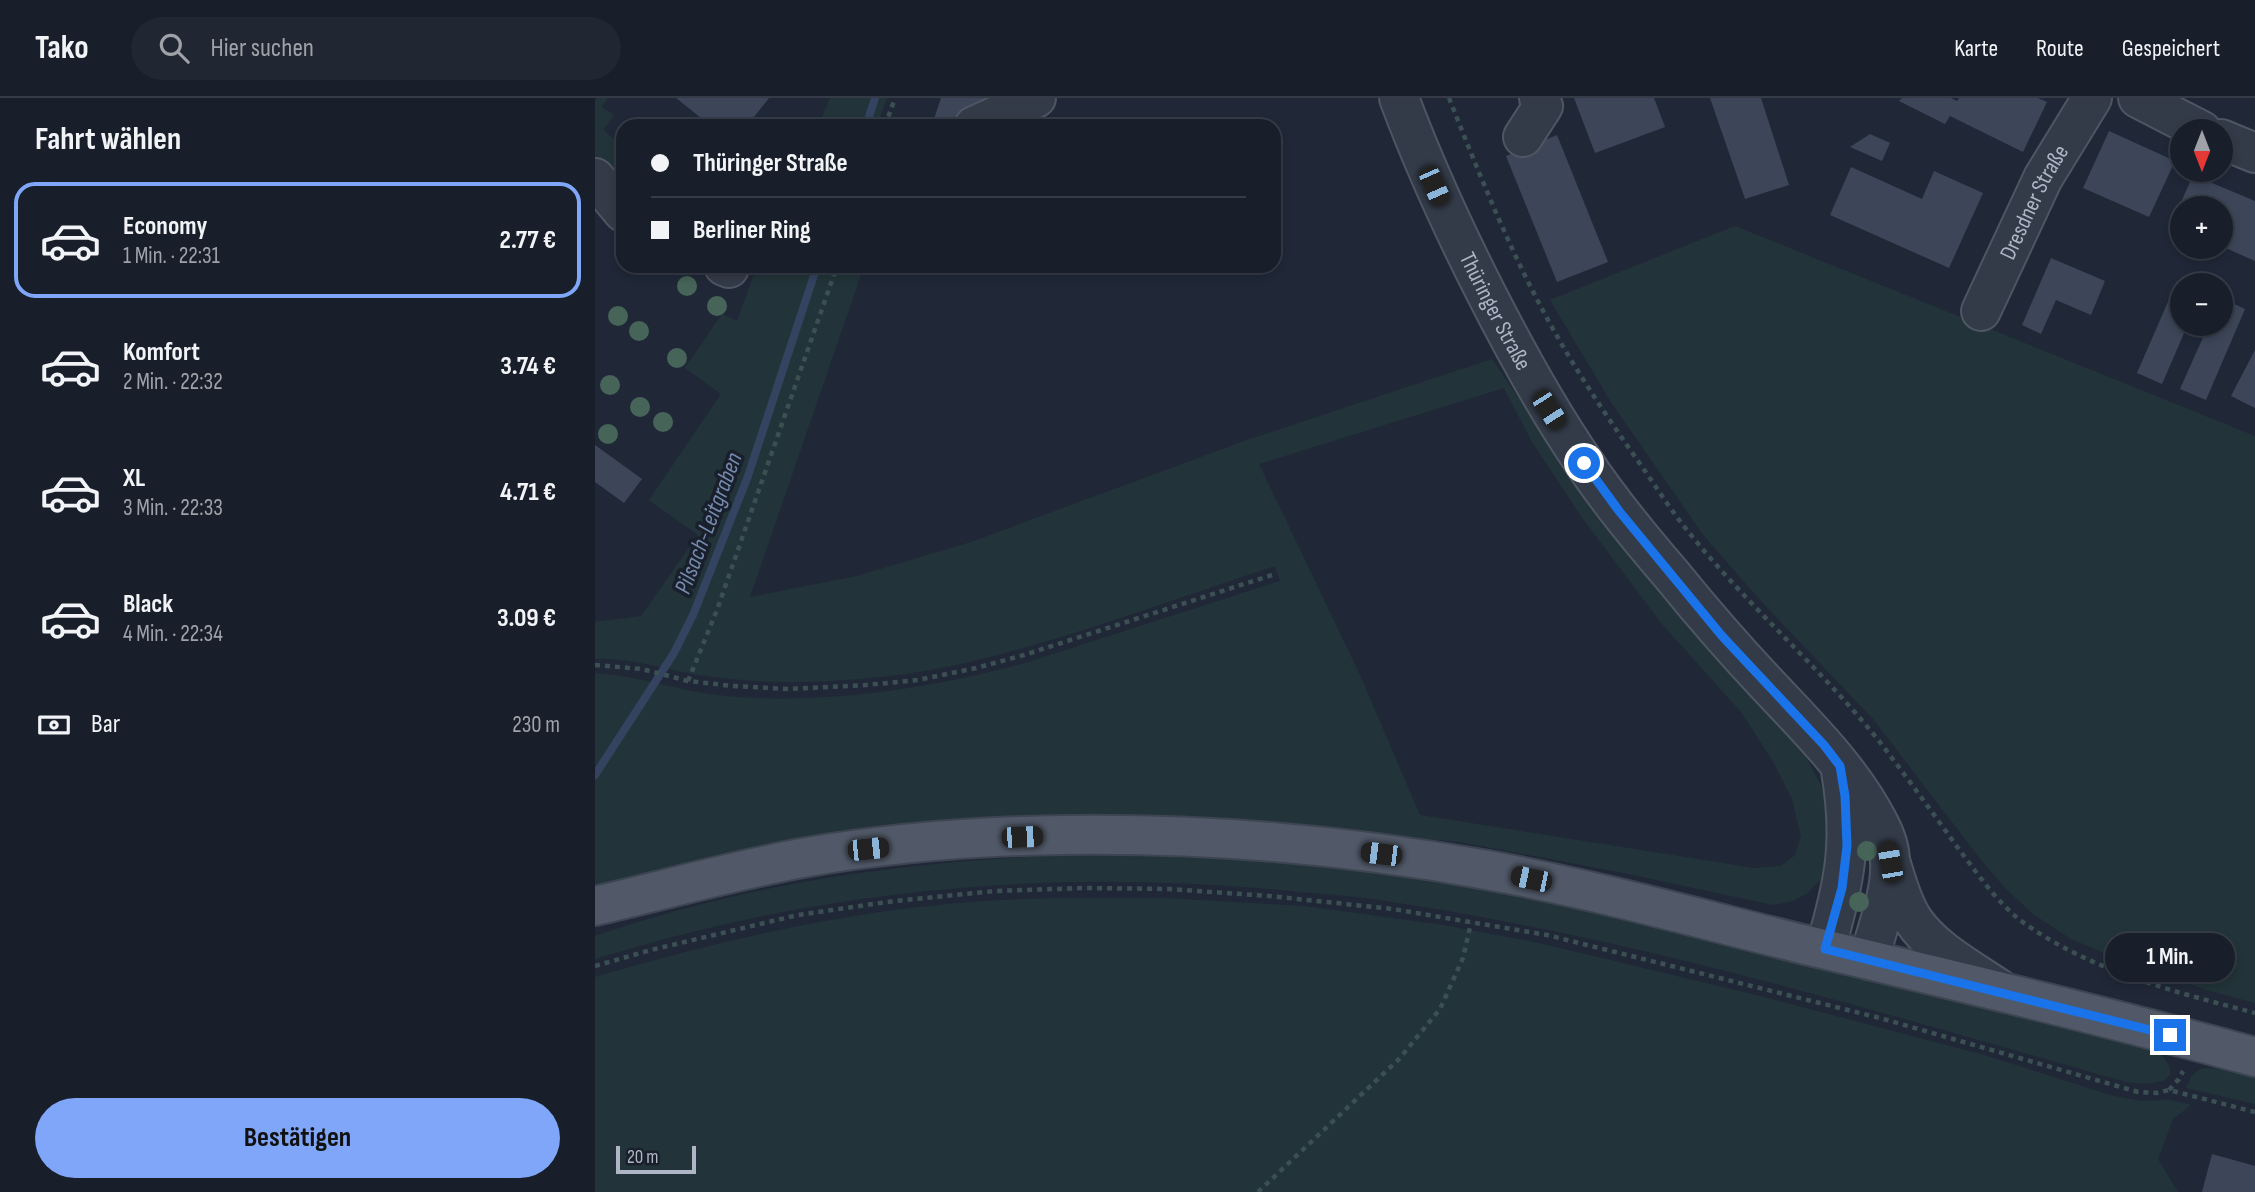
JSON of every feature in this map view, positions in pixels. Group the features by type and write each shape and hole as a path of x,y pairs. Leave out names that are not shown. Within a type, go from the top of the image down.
{"main road":[{"path":"595,906 737,871 808,857 926,843 1062,835 1215,839 1334,848 1491,870 1825,949 2255,1057"},
{"path":"595,920 691,883"}],"street":[{"path":"990,119 1036,98"},
{"path":"1523,137 1543,106 1539,98"},
{"name":"Dresdner Straße","path":"1981,311 2043,178 2092,98"},
{"path":"2138,98 2179,119"},
{"name":"Thüringer Straße","path":"1406,100 1450,222 1516,352 1549,410 1619,511 1722,636 1840,766 1878,822 1888,847 1890,862 1883,906 1869,960"},
{"path":"2233,144 2255,153"},
{"path":"595,178 616,205"},
{"path":"595,201 616,211"},
{"path":"1825,949 1842,888 1847,858 1847,826 1840,766"},
{"path":"1890,862 1905,904 1923,932 1940,948 2008,995"}],"path":[{"path":"888,119 895,98"},
{"path":"1449,98 1499,218 1532,288 1604,412 1683,525 1752,604 1827,680 1878,740 1986,885 2018,918 2081,955 2123,973 2255,1013"},
{"path":"688,681 721,596 835,273"},
{"path":"595,664 642,669 688,681 789,689 918,680 1024,655 1272,575"},
{"path":"595,966 798,915 894,901 996,891 1096,888 1168,889 1269,896 1393,909 1546,935 1880,1018 2138,1092 2156,1093 2169,1090 2255,1112"},
{"path":"1258,1192 1399,1059 1440,1009 1463,958 1471,923"}],"shaded area":[{"path":"597,98 608,98 602,107 614,115 603,130 616,140 616,178 595,159"},
{"path":"830,98 887,98 880,119 821,119"},
{"path":"1735,226 2255,436 2255,1003 2207,990 2071,939 2033,914 2005,888 1873,719 1761,601 1704,536 1611,402 1550,300"},
{"path":"754,273 862,273 750,597 857,576 971,542 1247,440 1492,359 1594,507 1668,603 1806,757 1825,793 1833,825 1825,874 1808,893 1793,901 1773,905 1460,842 1207,818 1079,816 595,889 595,673 726,696 800,698 875,693 949,681 1022,664 1280,581 1275,566 1121,618 1004,653 944,668 881,677 795,682 747,680 700,675 622,660 595,659 595,622 641,616 698,535 649,500 721,394 685,368 722,314 737,321","holes":["1504,388 1532,442 1583,519 1662,624 1741,712 1774,763 1792,799 1801,837 1795,855 1781,866 1754,868 1420,815 1360,675 1259,464"]},
{"path":"1132,853 1249,857 1396,872 1550,902 2159,1052 2170,1071 2168,1077 2155,1083 2126,1082 1849,1003 1568,934 1359,897 1211,885 1033,883 945,889 769,915 682,934 595,959 595,936 661,915 793,884 927,865"},
{"path":"1057,898 1165,898 1304,906 1443,925 1539,943 1756,995 1984,1055 2110,1095 2141,1101 2170,1100 2191,1105 2173,1119 2158,1159 2178,1192 595,1192 595,977 700,948 860,915 968,902"},
{"path":"2205,1068 2227,1069 2255,1077 2255,1104 2186,1088 2193,1075"}],"building":[{"path":"676,98 769,98 752,119 702,119"},
{"path":"941,98 1023,98 976,119 934,119"},
{"path":"1574,98 1654,98 1665,127 1595,153"},
{"path":"1710,98 1761,98 1789,185 1745,199"},
{"path":"1902,98 1951,98 1957,101 1959,98 2038,98 2047,102 2023,152 1950,116 1945,124 1899,101"},
{"path":"2109,131 2170,159 2170,172 2149,217 2083,188"},
{"path":"1870,134 1890,143 1882,161 1850,147"},
{"path":"1557,135 1608,262 1557,282 1506,156"},
{"path":"1851,167 1922,199 1934,171 1983,193 1949,268 1830,215"},
{"path":"2190,182 2210,182 2255,201 2255,261 2233,251 2233,196 2184,196"},
{"path":"2051,258 2105,281 2091,315 2056,300 2041,334 2022,325"},
{"path":"2170,297 2170,336 2183,336 2162,384 2137,373"},
{"path":"2233,304 2245,309 2206,400 2180,389 2204,336 2233,336"},
{"path":"2255,350 2255,408 2231,396"},
{"path":"595,445 642,479 624,503 595,482"},
{"path":"2212,1154 2255,1166 2255,1192 2202,1192"}],"waterway":[{"name":"Pilsach-Leitgraben","path":"868,119 875,98"},
{"name":"Pilsach-Leitgraben","path":"595,775 674,653 693,615 748,476 815,273"}],"route":[{"path":"1584,463 1619,511 1722,636 1824,745 1840,766 1847,826 1846,870 1825,949 2170,1035"}]}
